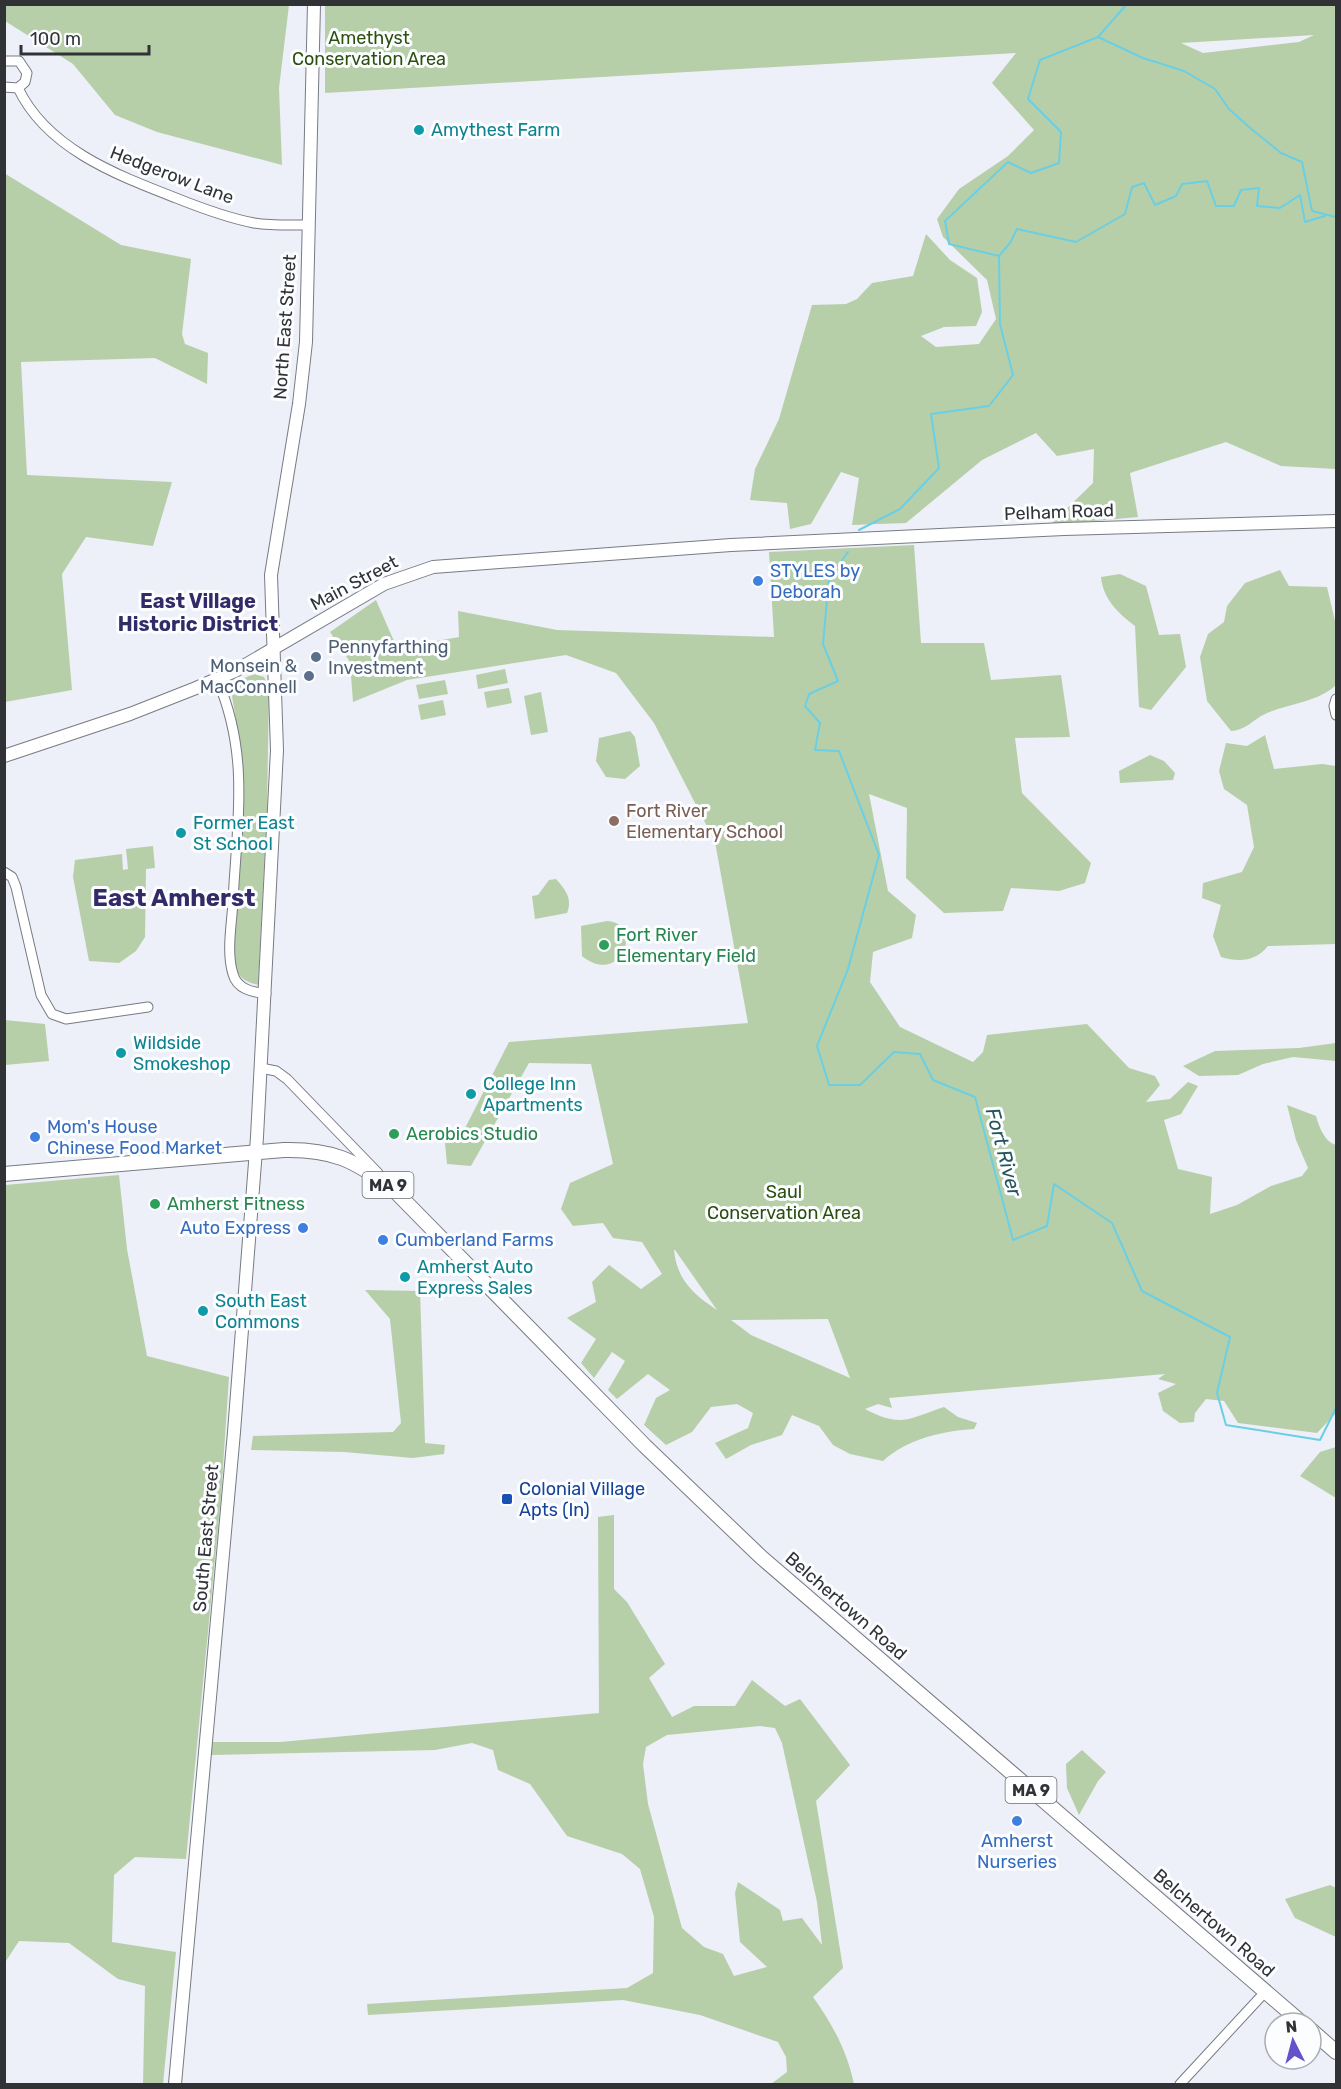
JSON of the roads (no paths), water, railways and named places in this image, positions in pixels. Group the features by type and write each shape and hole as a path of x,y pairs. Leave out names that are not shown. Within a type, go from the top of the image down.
{"highway":[{"name":"Belchertown Road","path":"256,1153 310,1149 331,1153 358,1163 392,1188 665,1466 761,1557 1288,2011"},
{"name":"MA 9","path":"4,1174 256,1153"},
{"path":"1323,2041 1336,2052"}],"main road":[{"name":"North East Street","path":"273,649 271,575 302,384 306,342 314,4"},
{"name":"Pelham Road","path":"783,543 1064,529 1336,521"},
{"name":"Main Street","path":"4,756 143,710 218,679 384,584 433,567 561,556 783,543"},
{"name":"South East Street","path":"175,2085 233,1443 256,1153 278,750 273,649"}],"street":[{"path":"4,62 16,60 25,67 26,79 18,88 4,87"},
{"name":"Hedgerow Lane","path":"18,88 34,113 58,138 115,174 192,204 244,221 278,225 309,225"},
{"path":"218,679 232,716 239,763 231,937 233,975 239,986 252,992 266,994"},
{"path":"1336,699 1334,706 1336,715"},
{"path":"4,872 12,877 16,887 41,995 52,1014 66,1019 148,1007"},
{"name":"Belchertown Road","path":"261,1068 276,1071 301,1092 392,1188"},
{"path":"1180,2085 1266,1991"}],"waterway":[{"path":"999,256 949,244 945,221 1008,162 1031,173 1059,163 1061,132 1028,99 1040,60 1098,37 1127,4"},
{"path":"1098,37 1143,58 1184,71 1215,89 1229,109 1249,127 1281,153 1302,162 1312,211 1336,217"},
{"path":"999,256 1010,243 1017,229 1076,242 1125,214 1132,187 1144,183 1155,205 1176,196 1182,184 1207,181 1216,206 1234,206 1241,190 1259,188 1257,206 1280,208 1300,195 1305,222 1325,216"},
{"name":"Fort River","path":"859,530 900,509 939,468 931,414 989,406 1013,375 1000,324 999,256"},
{"name":"Fort River","path":"848,552 829,578 823,644 838,681 809,694 805,706 820,723 815,750 839,751 879,855 848,969 817,1046 829,1085 860,1085 894,1052 920,1054 933,1080 975,1097 1013,1240 1047,1226 1054,1184 1112,1223 1142,1291 1230,1337 1217,1393 1226,1425 1320,1440 1336,1408"}],"place":[{"name":"Amythest Farm","path":"419,130"},
{"name":"STYLES by Deborah","path":"758,581"},
{"name":"Pennyfarthing Investment","path":"316,657"},
{"name":"Monsein & MacConnell","path":"309,676"},
{"name":"Fort River Elementary School","path":"614,821"},
{"name":"Former East St School","path":"181,833"},
{"name":"Fort River Elementary Field","path":"604,945"},
{"name":"Wildside Smokeshop","path":"121,1053"},
{"name":"College Inn Apartments","path":"471,1094"},
{"name":"Aerobics Studio","path":"394,1134"},
{"name":"Mom's House Chinese Food Market","path":"35,1137"},
{"name":"Amherst Fitness","path":"155,1204"},
{"name":"Auto Express","path":"303,1228"},
{"name":"Cumberland Farms","path":"383,1240"},
{"name":"Amherst Auto Express Sales","path":"405,1277"},
{"name":"South East Commons","path":"203,1311"},
{"name":"Colonial Village Apts (In)","path":"507,1499"},
{"name":"Amherst Nurseries","path":"1017,1821"}],"district":[{"name":"East Village Historic District","path":"198,612"},
{"name":"East Amherst","path":"174,898"}],"park label":[{"name":"Amethyst Conservation Area","path":"369,48"},
{"name":"Saul Conservation Area","path":"784,1202"}]}
